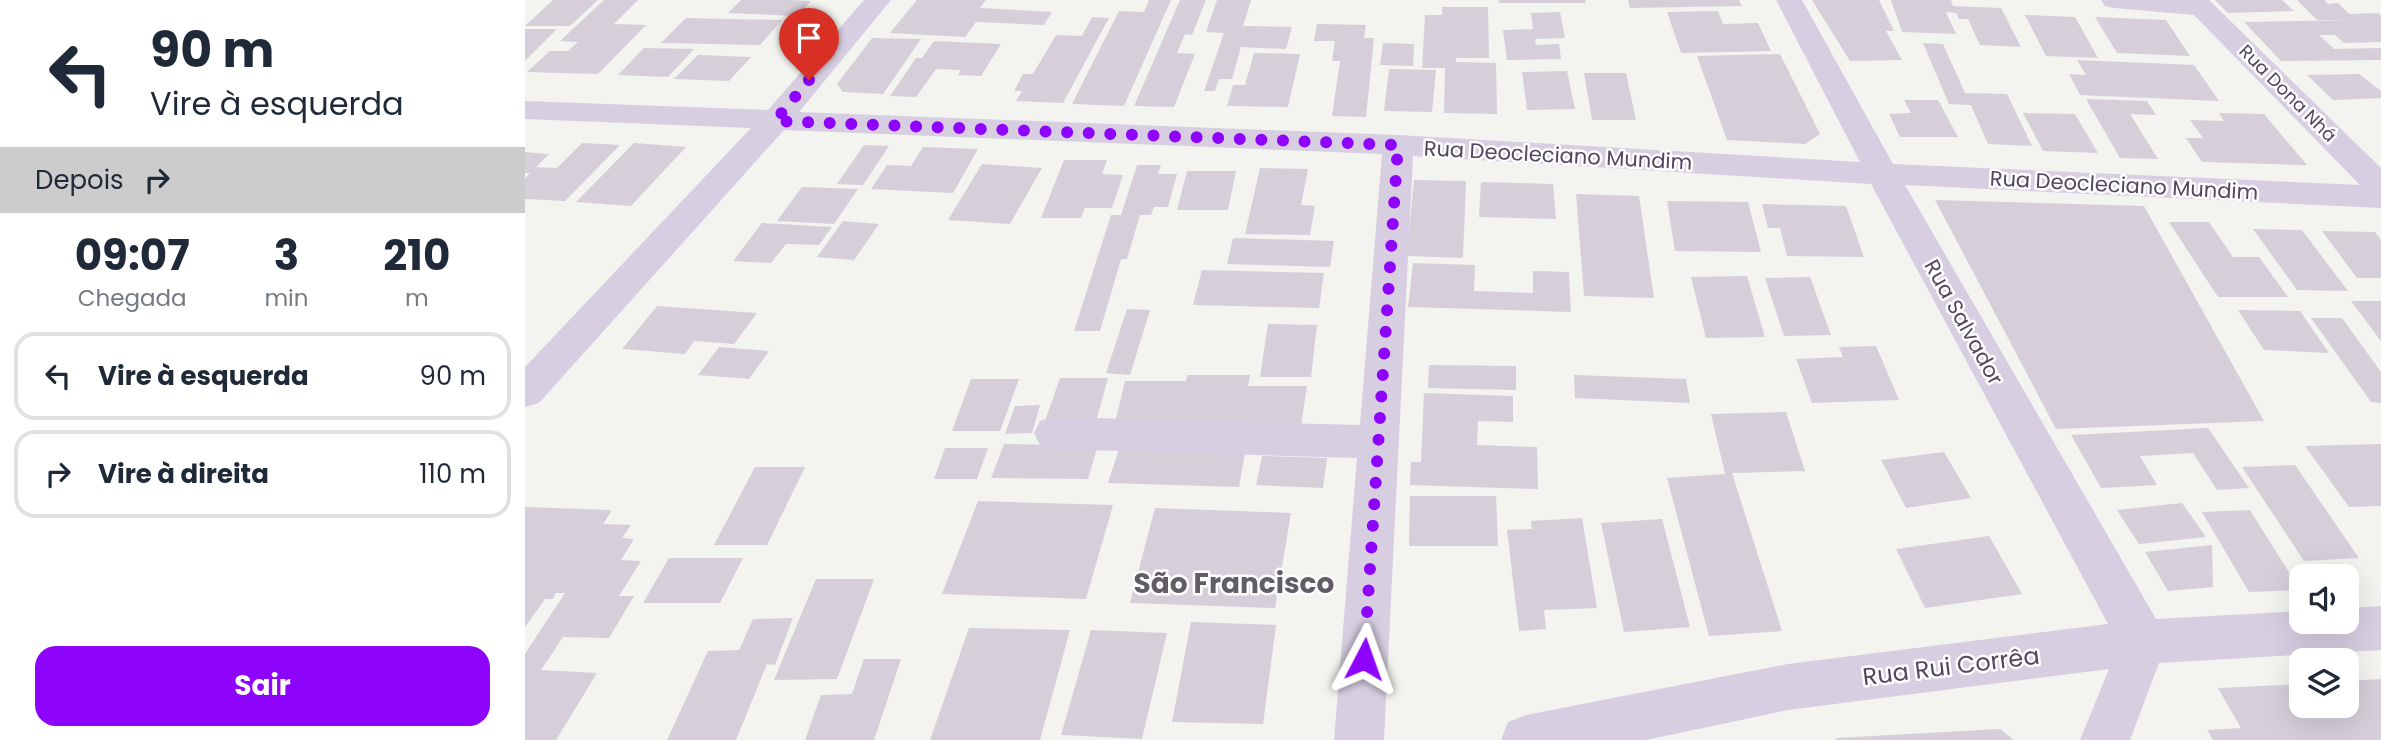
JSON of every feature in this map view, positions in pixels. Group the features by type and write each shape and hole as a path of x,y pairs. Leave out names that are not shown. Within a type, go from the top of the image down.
{"street":[{"path":"525,392 775,121 878,0"},
{"name":"Rua Salvador","path":"1789,0 1882,174 2143,642"},
{"path":"2114,0 2198,4"},
{"name":"Rua Dona Nhá","path":"2198,4 2381,187"},
{"name":"Rua Deocleciano Mundim","path":"525,110 1398,145 1882,174 2381,197"},
{"path":"1359,740 1398,145"},
{"path":"1054,433 1379,442"},
{"name":"Rua Rui Corrêa","path":"1526,740 1788,687 2143,642 2381,628"},
{"path":"2105,740 2143,642"}],"building":[{"path":"553,0 598,0 570,26 525,26"},
{"path":"604,0 638,0 614,24 646,25 598,74 527,72 550,51 568,51 578,42 560,41"},
{"path":"741,0 811,1 798,16 728,13"},
{"path":"917,0 986,0 980,8 1052,12 1044,25 976,22 965,37 890,33"},
{"path":"1149,0 1171,0 1124,106 1072,104 1119,11 1144,12"},
{"path":"1180,0 1206,0 1192,35 1185,34 1177,53 1195,54 1174,107 1134,106"},
{"path":"1217,0 1251,0 1243,26 1292,27 1286,49 1241,47 1232,79 1219,79 1215,91 1204,91 1224,33 1206,32"},
{"path":"1499,0 1585,0 1586,3 1499,3"},
{"path":"1628,0 1739,0 1742,6 1630,8"},
{"path":"1812,0 1879,0 1894,31 1886,31 1902,60 1850,61"},
{"path":"1891,0 1951,0 1953,6 2001,8 2021,47 1980,45 1968,19 1959,19 1956,13 1946,12 1956,34 1902,32"},
{"path":"2215,0 2282,0 2294,11 2228,13"},
{"path":"2297,0 2338,3 2349,14 2378,13 2381,16 2381,42 2344,43 2335,35 2319,35 2334,49 2381,48 2381,60 2281,61 2244,22 2356,20 2317,20"},
{"path":"1442,7 1488,7 1489,58 1456,58 1456,62 1496,63 1497,114 1444,113 1445,68 1422,68 1425,15 1442,15"},
{"path":"1718,11 1723,24 1758,23 1771,51 1681,53 1667,12"},
{"path":"1560,12 1565,38 1535,39 1536,45 1559,44 1561,59 1507,60 1503,30 1533,29 1531,13"},
{"path":"2025,15 2075,17 2098,58 2046,56"},
{"path":"1092,17 1109,18 1063,103 1016,101 1022,91 1014,91 1023,74 1033,74 1056,35 1082,36"},
{"path":"2095,17 2166,20 2190,56 2117,53"},
{"path":"686,18 782,20 760,45 661,43"},
{"path":"1317,24 1366,25 1364,38 1374,38 1366,117 1332,116 1340,61 1332,61 1335,41 1314,41"},
{"path":"525,29 557,29 525,61"},
{"path":"872,38 921,39 883,94 843,92 837,84"},
{"path":"934,41 1001,44 981,76 958,75 961,70 936,69 916,97 890,96 916,58 922,58"},
{"path":"1383,43 1414,44 1413,66 1380,65"},
{"path":"1923,43 1943,44 1965,93 2007,94 2032,146 1988,144 1971,105 1949,104"},
{"path":"644,48 694,49 668,77 618,75"},
{"path":"1254,53 1300,54 1288,107 1227,106 1233,85 1245,85"},
{"path":"1780,54 1820,134 1805,144 1727,140 1697,56"},
{"path":"698,55 751,57 729,81 674,79"},
{"path":"2077,60 2194,65 2219,101 2080,95 2069,74 2086,75"},
{"path":"1389,69 1436,70 1432,112 1384,111"},
{"path":"1567,71 1575,109 1527,110 1522,72"},
{"path":"1584,73 1626,73 1636,120 1592,120"},
{"path":"2359,74 2381,91 2381,98 2333,100 2307,75"},
{"path":"2086,99 2147,101 2156,115 2130,114 2158,159 2120,158"},
{"path":"1904,100 1938,100 1958,137 1900,137 1889,114 1911,113"},
{"path":"2023,113 2075,114 2098,153 2043,151"},
{"path":"2219,113 2264,114 2307,165 2202,162 2186,138 2203,138 2190,120 2224,121"},
{"path":"582,143 620,145 565,201 525,199 525,178 530,173 525,173 525,152 549,154 536,167 557,168"},
{"path":"634,143 686,147 631,206 576,202"},
{"path":"864,145 889,146 863,185 837,184"},
{"path":"923,147 978,149 953,193 871,189 887,165 911,166"},
{"path":"1064,160 1107,160 1102,174 1123,175 1112,208 1085,208 1081,218 1041,218"},
{"path":"982,164 1042,168 1010,224 948,220"},
{"path":"1137,165 1161,165 1158,174 1177,174 1168,207 1154,207 1151,215 1140,215 1127,259 1121,259 1100,331 1074,331 1111,215 1121,215"},
{"path":"1260,168 1308,169 1301,205 1315,206 1310,235 1245,234"},
{"path":"1187,171 1236,171 1228,210 1177,210"},
{"path":"1414,180 1466,181 1463,258 1407,256"},
{"path":"1481,182 1553,184 1556,219 1479,217"},
{"path":"802,187 858,189 834,224 777,221"},
{"path":"1576,194 1639,196 1654,298 1584,296"},
{"path":"1935,200 2144,206 2264,421 2056,429"},
{"path":"1667,201 1748,202 1761,252 1675,251"},
{"path":"1762,204 1846,206 1864,257 1787,256 1780,228 1768,228"},
{"path":"843,221 879,224 854,260 817,257"},
{"path":"2169,222 2209,222 2233,257 2259,257 2288,297 2218,297"},
{"path":"762,223 832,227 819,245 786,244 771,263 733,261"},
{"path":"2253,229 2302,230 2348,291 2297,290"},
{"path":"2322,231 2375,232 2381,240 2381,278 2357,278"},
{"path":"1233,238 1334,241 1330,267 1227,264"},
{"path":"1413,263 1475,265 1474,291 1533,293 1533,271 1569,272 1571,312 1408,307"},
{"path":"1202,270 1324,273 1319,308 1193,305"},
{"path":"1747,276 1765,337 1706,338 1691,277"},
{"path":"1810,277 1831,335 1784,336 1765,278"},
{"path":"2351,301 2381,301 2381,341"},
{"path":"657,306 757,313 734,344 694,341 685,354 622,349"},
{"path":"1127,309 1150,310 1130,375 1106,373"},
{"path":"2238,310 2300,311 2329,353 2264,350"},
{"path":"2311,318 2342,318 2381,372 2381,403 2371,402"},
{"path":"1268,324 1317,325 1311,377 1260,377"},
{"path":"1876,346 1899,400 1812,403 1796,359 1843,357 1839,347"},
{"path":"719,347 769,351 749,379 698,375"},
{"path":"1429,365 1516,366 1516,390 1428,388"},
{"path":"1187,375 1250,375 1248,386 1307,386 1301,427 1114,427 1125,381 1186,381"},
{"path":"1574,375 1686,379 1690,403 1575,398"},
{"path":"1060,378 1108,378 1095,425 1044,424"},
{"path":"971,379 1019,379 1000,431 952,431"},
{"path":"1424,393 1513,396 1513,422 1478,421 1477,445 1537,447 1538,489 1410,485 1411,462 1421,462"},
{"path":"1040,405 1032,433 1005,434 1015,406"},
{"path":"1786,412 1805,471 1732,473 1782,631 1709,636 1667,478 1725,474 1711,414"},
{"path":"2208,428 2249,488 2217,490 2193,453 2140,456 2157,485 2101,488 2071,435"},
{"path":"1004,444 1098,445 1088,479 991,478"},
{"path":"2381,444 2381,506 2349,507 2305,446"},
{"path":"945,448 988,448 977,479 934,479"},
{"path":"1119,449 1245,453 1239,487 1108,483"},
{"path":"1944,452 1971,498 1906,508 1881,460"},
{"path":"1262,456 1327,458 1323,488 1256,485"},
{"path":"2295,465 2359,558 2304,561 2242,467"},
{"path":"755,467 805,467 767,545 714,545"},
{"path":"1410,496 1496,496 1498,546 1409,546"},
{"path":"978,501 1113,505 1086,599 942,594"},
{"path":"2182,503 2206,537 2139,544 2117,510"},
{"path":"525,507 612,510 603,524 631,525 622,538 634,539 621,560 641,561 619,596 634,596 609,638 563,637 541,670 597,673 556,740 525,740 525,654 565,593 556,593 553,599 545,599 525,627"},
{"path":"1155,508 1291,513 1275,608 1130,603"},
{"path":"2250,510 2289,572 2289,590 2249,592 2202,512"},
{"path":"1582,518 1597,608 1544,610 1546,629 1519,631 1507,530 1532,529 1531,521"},
{"path":"1662,519 1690,627 1624,632 1601,523"},
{"path":"1989,536 2022,594 1925,608 1896,549"},
{"path":"2212,545 2213,587 2168,591 2145,552"},
{"path":"669,558 743,558 720,603 643,603"},
{"path":"816,579 874,579 837,679 774,680"},
{"path":"793,618 775,665 767,664 736,740 667,740 708,651 739,650 753,619"},
{"path":"1191,622 1276,625 1263,724 1172,722"},
{"path":"969,628 1070,630 1040,740 930,740"},
{"path":"1091,630 1167,633 1142,739 1061,735"},
{"path":"864,659 901,659 874,740 805,740 821,695 852,694"},
{"path":"2381,679 2381,740 2213,740 2207,730 2241,728 2218,688 2289,685 2289,718 2359,718 2359,680"},
{"path":"2000,729 2014,740 1836,740 1836,738"}],"district":[{"name":"São Francisco","path":"1234,583"}],"route":[{"path":"809,80 775,121 1398,145 1364,659"}]}
